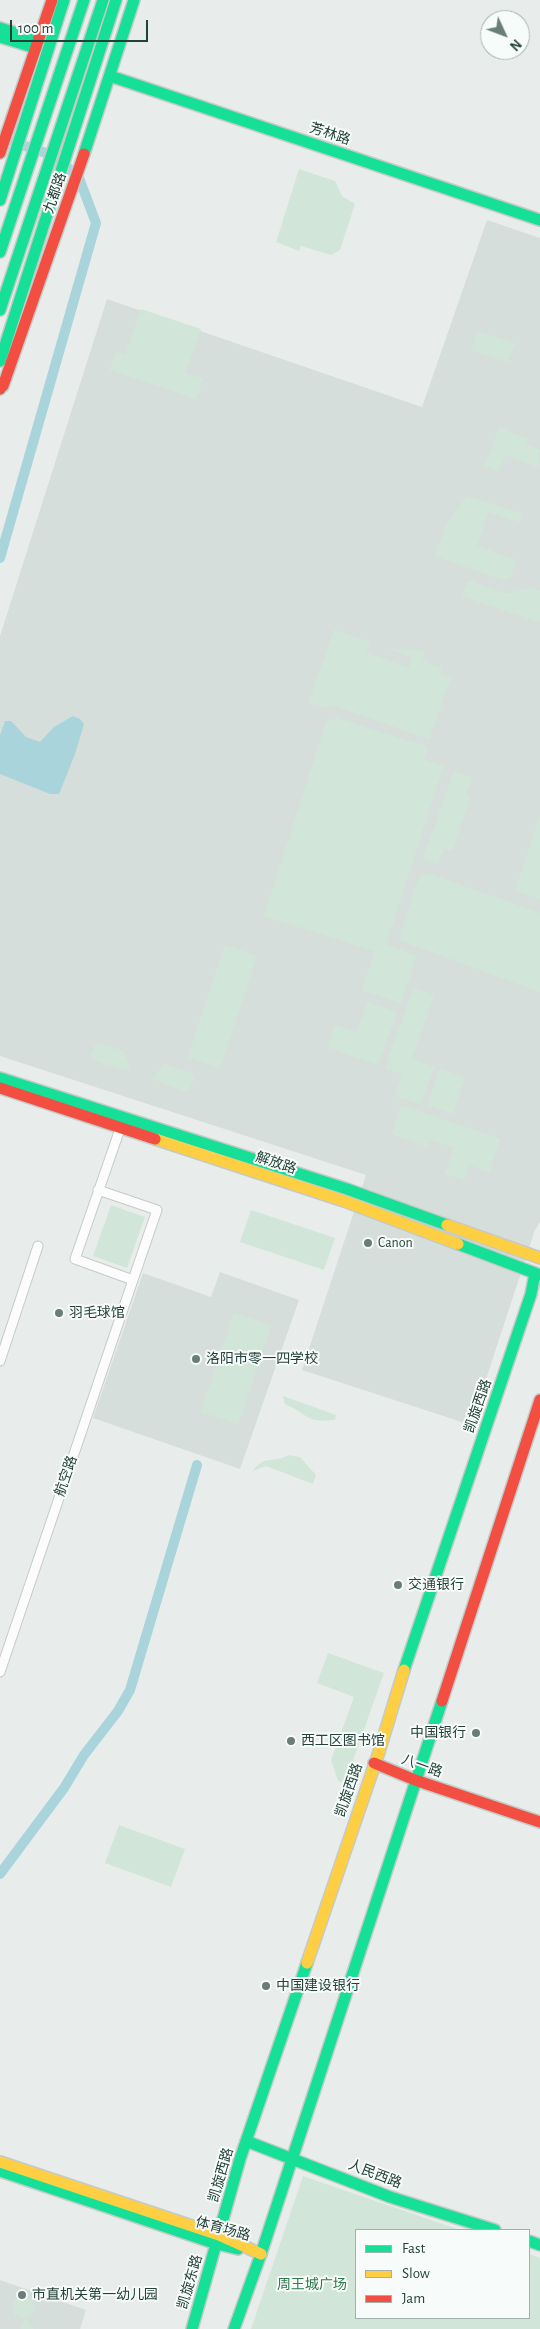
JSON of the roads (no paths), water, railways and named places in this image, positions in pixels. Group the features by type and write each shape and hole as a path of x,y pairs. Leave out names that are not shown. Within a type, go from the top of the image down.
{"main road":[{"path":"0,153 52,0"},
{"path":"0,200 64,0"},
{"path":"0,252 84,0"},
{"name":"九都路","path":"0,310 103,0"},
{"path":"0,361 116,0"},
{"name":"九都路","path":"0,394 70,196 134,0"},
{"path":"0,28 37,44"},
{"path":"0,37 37,44"},
{"name":"芳林路","path":"110,73 540,214"},
{"name":"芳林路","path":"110,73 540,220"},
{"path":"0,389 6,378"},
{"name":"解放路","path":"0,1078 348,1189 540,1260"},
{"name":"解放路","path":"0,1088 344,1201 537,1274"},
{"name":"凯旋西路","path":"218,2240 246,2141 525,1311 540,1260"},
{"path":"234,2329 261,2254 540,1400"},
{"name":"八一路","path":"374,1763 540,1816"},
{"name":"八一路","path":"416,1777 540,1822"},
{"name":"人民西路","path":"246,2141 390,2197 492,2229"},
{"name":"体育场路","path":"0,2162 218,2240"},
{"name":"体育场路","path":"0,2171 261,2254"},
{"name":"凯旋东路","path":"192,2329 218,2240"}],"street":[{"path":"120,1128 75,1259 133,1280"},
{"name":"航空路","path":"0,1670 157,1210 98,1190"},
{"path":"0,1361 38,1246"}],"water":[{"path":"73,716 80,719 84,724 75,754 59,794 50,794 0,774 0,735 5,721 11,721 26,737 40,742 54,727"}],"waterway":[{"path":"0,558 96,223 79,178 55,156 13,142"},
{"path":"0,1874 64,1788 84,1755 118,1711 130,1690 197,1465"}],"place":[{"name":"Canon","path":"368,1243"},
{"name":"羽毛球馆","path":"59,1313"},
{"name":"洛阳市零一四学校","path":"196,1359"},
{"name":"交通银行","path":"398,1585"},
{"name":"中国银行","path":"476,1733"},
{"name":"西工区图书馆","path":"291,1741"},
{"name":"中国建设银行","path":"266,1986"},
{"name":"市直机关第一幼儿园","path":"22,2295"}],"park label":[{"name":"周王城广场","path":"312,2285"}]}
